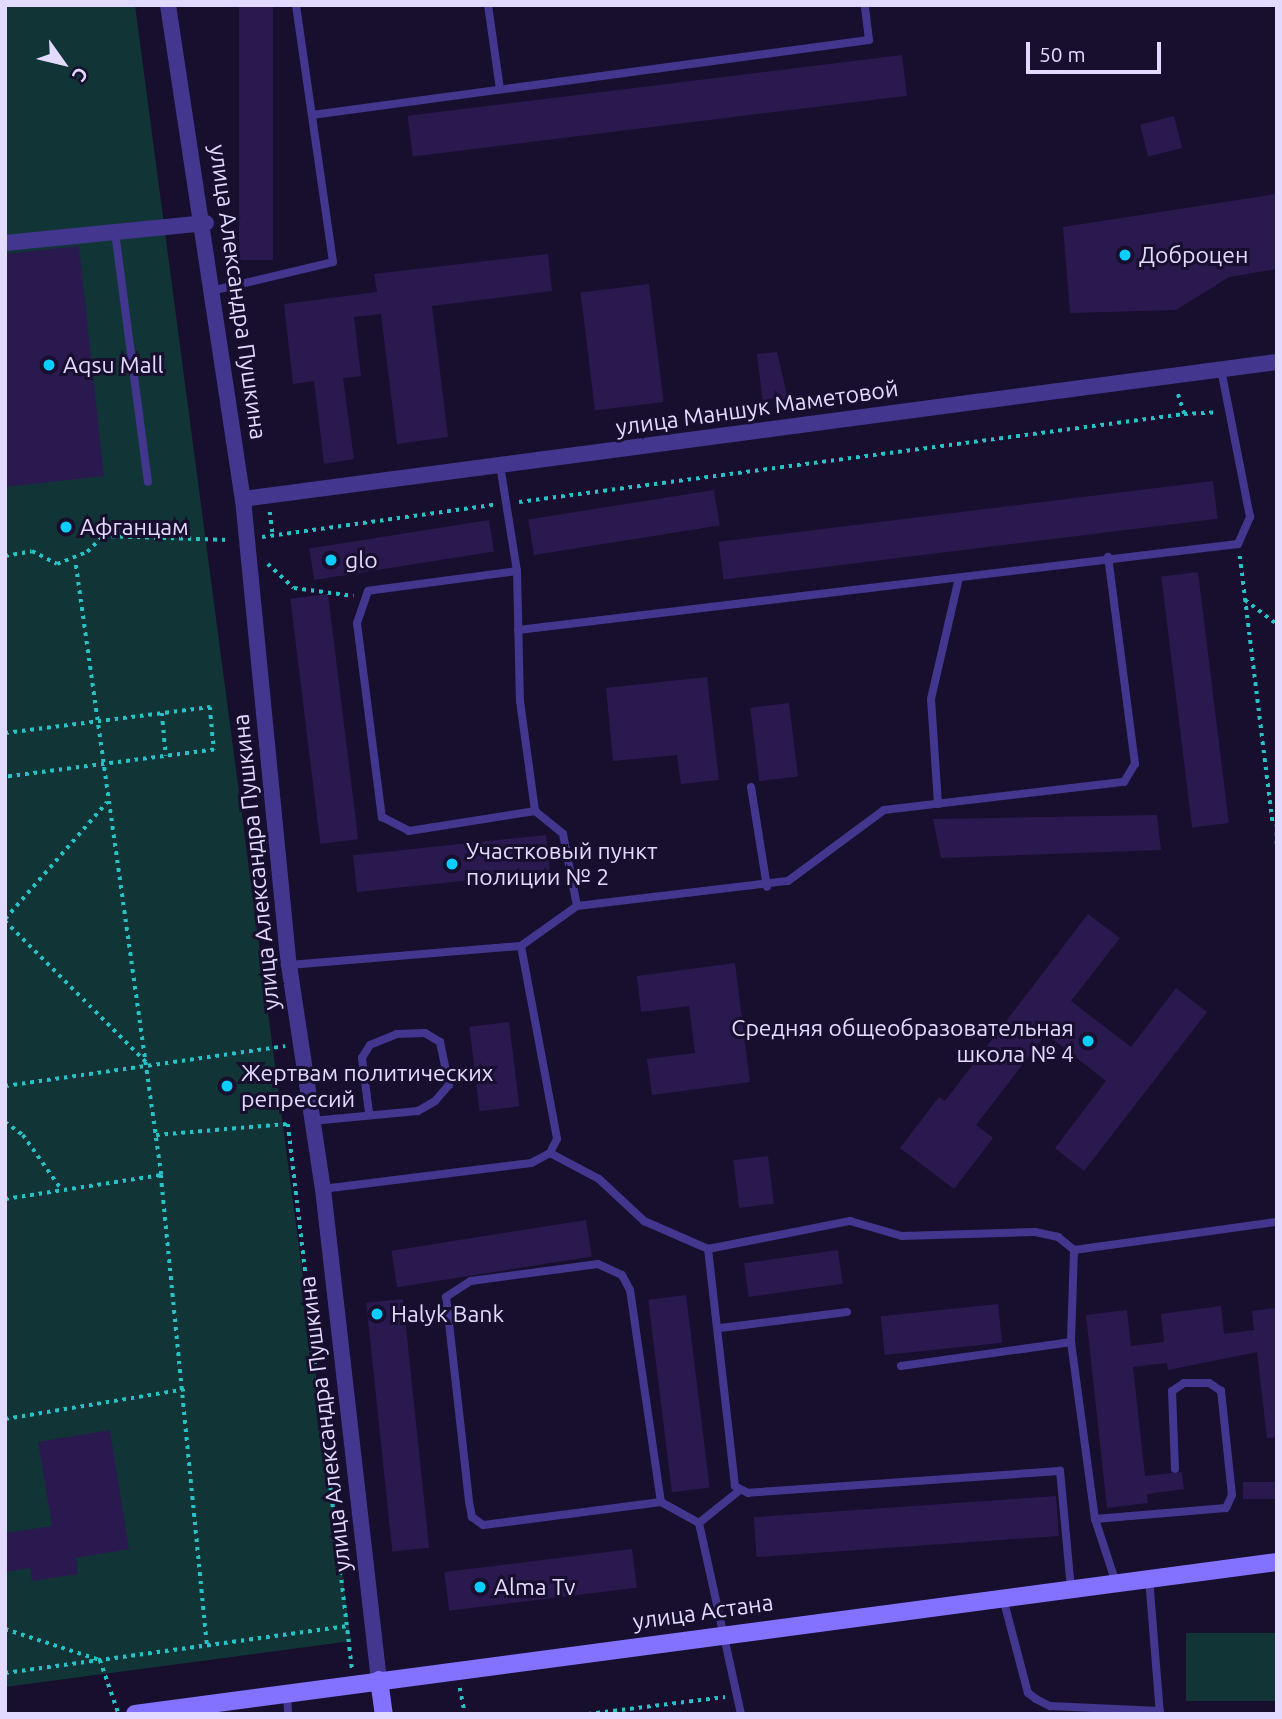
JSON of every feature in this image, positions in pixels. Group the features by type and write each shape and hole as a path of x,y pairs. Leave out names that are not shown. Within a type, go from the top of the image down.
{"street":[{"name":"улица Александра Пушкина","path":"168,5 206,223 243,499 289,965 323,1189 384,1714"},
{"path":"5,243 206,223"},
{"name":"улица Маншук Маметовой","path":"243,499 1277,362"},
{"name":"улица Астана","path":"135,1714 164,1712 379,1679 1277,1562"}],"lane":[{"path":"215,290 333,262 296,5"},
{"path":"488,5 499,89"},
{"path":"312,115 869,40 865,5"},
{"path":"115,232 148,482"},
{"path":"518,630 959,578 1108,557 1238,544 1251,517 1221,369"},
{"path":"500,465 517,571 518,630 535,811 564,834 577,906"},
{"path":"289,965 521,946 577,906 767,887 788,881 884,810 1124,782 1135,764 1108,557"},
{"path":"517,571 368,592 360,601 382,817 409,831 535,811"},
{"path":"938,804 931,699 959,578"},
{"path":"751,787 767,887"},
{"path":"323,1189 531,1163 550,1153 557,1139 521,946"},
{"path":"312,1121 369,1113 418,1111 435,1101 449,1085 440,1042 425,1033 397,1034 370,1045 362,1058 369,1113"},
{"path":"550,1153 599,1179 645,1221 708,1249 850,1221 902,1236 1035,1232 1058,1237 1074,1250 1277,1222"},
{"path":"708,1249 720,1328 734,1486 740,1490"},
{"path":"1074,1250 1071,1342 1095,1519 1116,1583"},
{"path":"661,1502 630,1290 622,1275 598,1264 471,1281 446,1297 472,1517 498,1527 661,1502 699,1524 726,1634 741,1714"},
{"path":"720,1328 847,1312"},
{"path":"901,1366 1071,1342"},
{"path":"1095,1519 1226,1508 1232,1495 1221,1391 1209,1383 1184,1383 1172,1391 1175,1469"},
{"path":"699,1524 740,1490 1060,1471 1071,1589"},
{"path":"1003,1598 1028,1693 1036,1699 1050,1706 1160,1712 1149,1578"},
{"path":"287,1692 288,1714"}],"path":[{"path":"1170,376 1184,414"},
{"path":"506,504 1184,414 1229,411"},
{"path":"267,496 273,535"},
{"path":"254,538 259,547"},
{"path":"1238,544 1277,848"},
{"path":"264,556 287,585 337,590 360,601"},
{"path":"75,559 162,1175 187,1389 207,1648"},
{"path":"1245,600 1277,624"},
{"path":"5,768 5,735 210,707 214,750 5,776"},
{"path":"162,713 166,756"},
{"path":"108,801 5,920 148,1065"},
{"path":"5,1086 301,1044"},
{"path":"5,1122 23,1135 62,1190"},
{"path":"156,1135 288,1124 353,1683"},
{"path":"5,1199 162,1175"},
{"path":"5,1419 187,1389"},
{"path":"5,1673 207,1648 346,1626"},
{"path":"5,1629 100,1660"},
{"path":"100,1660 119,1714"},
{"path":"457,1670 465,1714"},
{"path":"588,1714 738,1696"}],"green space":[{"path":"5,5 135,5 351,1641 5,1687"},
{"path":"1186,1633 1277,1633 1277,1701 1186,1701"}],"building":[{"path":"239,5 273,5 273,260 239,260"},
{"path":"902,55 907,96 413,156 408,116"},
{"path":"1174,116 1182,148 1148,156 1140,124"},
{"path":"1277,194 1277,269 1229,277 1176,310 1070,313 1063,227"},
{"name":"Аqsu Mall","path":"79,246 104,476 5,487 5,254"},
{"path":"548,254 552,291 432,306 448,437 397,444 381,314 354,317 361,376 343,378 354,459 324,464 314,381 293,384 284,304 377,292 374,274"},
{"path":"649,284 664,402 595,411 581,292"},
{"path":"777,352 788,399 763,403 757,354"},
{"path":"1213,481 1218,519 723,579 719,542"},
{"path":"714,490 720,526 534,555 528,519"},
{"path":"489,520 494,552 314,580 309,548"},
{"path":"1198,572 1229,823 1192,828 1161,577"},
{"path":"328,594 358,839 320,844 290,599"},
{"path":"707,677 719,780 681,784 677,755 613,761 606,688"},
{"path":"789,703 798,776 759,781 750,708"},
{"path":"1157,815 1161,850 941,858 933,819"},
{"name":"Участковый пункт полиции № 2","path":"546,835 550,872 357,892 353,855"},
{"name":"Средняя общеобразовательная школа № 4","path":"1088,914 1120,938 1071,1001 1131,1047 1176,988 1207,1012 1084,1171 1055,1148 1106,1081 1046,1034 976,1125 993,1138 954,1189 900,1148 939,1097 945,1101"},
{"path":"735,963 750,1082 652,1095 647,1059 695,1053 689,1006 641,1012 637,976"},
{"path":"509,1022 519,1106 480,1111 469,1027"},
{"path":"768,1156 774,1204 739,1208 733,1160"},
{"path":"586,1220 592,1257 397,1287 391,1251"},
{"path":"838,1250 843,1284 749,1297 744,1263"},
{"path":"686,1295 710,1488 672,1492 648,1300"},
{"path":"403,1299 429,1548 392,1551 366,1303"},
{"path":"998,1304 1002,1343 885,1355 881,1316"},
{"path":"1221,1306 1224,1334 1254,1330 1252,1311 1277,1308 1277,1437 1267,1438 1257,1352 1168,1370 1167,1363 1133,1367 1145,1476 1182,1472 1184,1489 1147,1494 1148,1503 1107,1508 1086,1315 1127,1310 1131,1346 1164,1342 1161,1314"},
{"path":"110,1430 129,1549 76,1558 78,1574 32,1581 30,1568 5,1572 5,1533 52,1526 38,1442"},
{"path":"1243,1482 1277,1482 1277,1499 1243,1499"},
{"path":"1056,1496 1059,1536 757,1557 754,1517"},
{"path":"632,1549 637,1588 449,1611 444,1572"}],"place":[{"name":"Доброцен","path":"1125,255"},
{"name":"Аqsu Mall","path":"49,365"},
{"name":"Афганцам","path":"66,527"},
{"name":"glo","path":"331,560"},
{"name":"Участковый пункт полиции № 2","path":"452,864"},
{"name":"Средняя общеобразовательная школа № 4","path":"1088,1041"},
{"name":"Жертвам политических репрессий","path":"227,1086"},
{"name":"Halyk Bank","path":"377,1314"},
{"name":"Alma Tv","path":"480,1587"}]}
